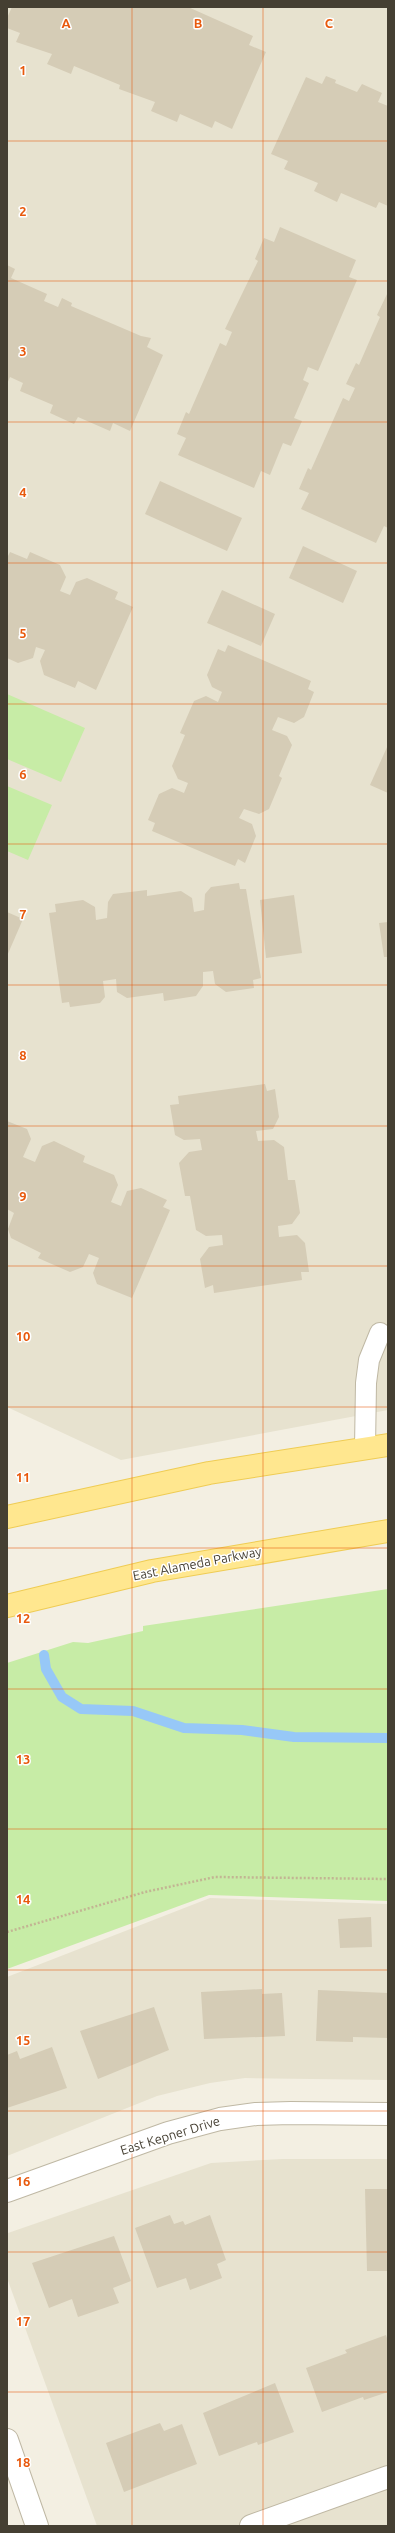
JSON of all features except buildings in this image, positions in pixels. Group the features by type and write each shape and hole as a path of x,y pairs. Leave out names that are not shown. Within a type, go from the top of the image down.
{"main road":[{"path":"7,1517 209,1473 388,1445"},
{"name":"East Alameda Parkway","path":"7,1606 159,1570 388,1531"}],"street":[{"name":"East Kepner Drive","path":"7,2191 168,2133 220,2119 256,2114 388,2114"},
{"path":"7,2440 37,2526"},
{"path":"251,2526 388,2477"}],"lane":[{"path":"365,1448 366,1383 369,1360 380,1333 388,1345"}],"path":[{"path":"7,1932 130,1896 215,1877 388,1879"}],"shaded area":[{"path":"7,7 388,7 388,1410 121,1460 7,1407"},
{"path":"210,1898 388,1904 388,2080 245,2078 210,2083 157,2096 7,2156 7,1977"},
{"path":"283,2159 388,2159 388,2526 97,2526 7,2278 8,2233 211,2163"}],"green space":[{"path":"7,694 85,728 61,782 7,759"},
{"path":"7,786 52,805 28,860 7,851"},
{"path":"388,1589 388,1901 209,1895 7,1969 7,1663 73,1642 88,1643 143,1631 143,1626"}],"waterway":[{"path":"44,1655 46,1669 62,1697 81,1709 133,1711 184,1728 242,1730 294,1737 388,1738"}]}
